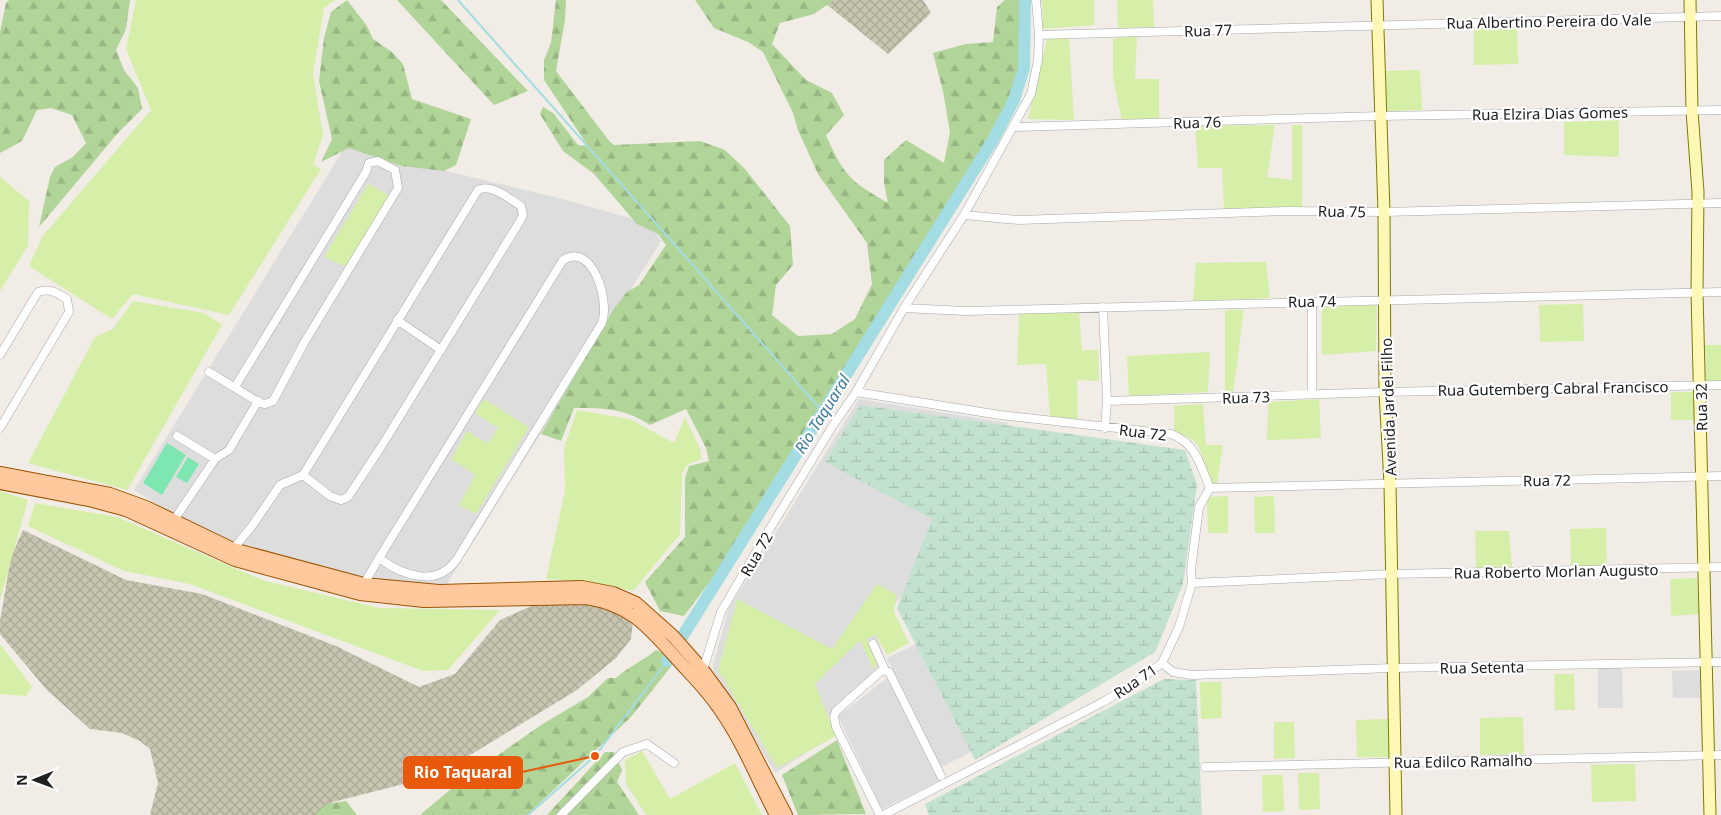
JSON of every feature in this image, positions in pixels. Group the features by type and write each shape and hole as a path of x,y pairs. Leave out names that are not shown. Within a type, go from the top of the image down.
{"main road":[{"name":"Avenida Jardel Filho","path":"1377,0 1384,212 1385,392 1390,484 1396,815"},
{"name":"Rua 32","path":"1690,0 1692,111 1698,203 1697,292 1710,815"},
{"path":"0,473 110,494 174,520 233,549 364,584 439,591 582,587 597,589 636,603 686,660 723,714 776,815"},
{"path":"0,483 114,506 142,516 235,560 360,594 424,601 575,598 604,601 635,616 669,641"},
{"path":"686,660 704,670 730,707 786,815"}],"street":[{"path":"856,392 904,308 964,215 1014,127 1034,86 1040,35 1036,0"},
{"name":"Rua Albertino Pereira do Vale","path":"1377,25 1721,16"},
{"name":"Rua 77","path":"1040,35 1377,25"},
{"name":"Rua Elzira Dias Gomes","path":"1380,116 1721,110"},
{"name":"Rua 76","path":"1014,127 1380,116"},
{"path":"208,372 258,401 265,404 273,402 304,343 398,188 398,174 390,166 378,161 369,162 366,172 235,387"},
{"path":"233,549 252,526 280,485 303,475 478,190 483,188 492,189 521,206 523,215 520,221 348,496 341,500 330,496 303,475"},
{"name":"Rua 75","path":"964,215 1019,220 1287,211 1384,212 1721,203"},
{"path":"364,584 379,558 563,260 570,256 577,256 591,267 597,275 605,310 602,323 457,560 450,570 439,576 431,577 401,571 379,558"},
{"path":"0,355 38,292 46,289 54,291 67,299 69,312 0,428"},
{"name":"Rua 74","path":"904,308 965,311 1103,306 1721,292"},
{"path":"1312,302 1312,394"},
{"path":"1103,306 1107,401 1104,428"},
{"path":"397,320 441,350"},
{"name":"Rua Gutemberg Cabral Francisco","path":"1385,392 1721,385"},
{"name":"Rua 72","path":"704,670 721,612 766,535 856,392 945,408 1104,428 1171,434 1180,437 1193,448 1210,488 1721,476"},
{"name":"Rua 73","path":"1107,401 1385,392"},
{"path":"174,520 215,459 229,450 258,401"},
{"path":"176,436 215,459"},
{"name":"Rua 71","path":"882,815 1103,702 1135,683 1162,663 1179,627 1192,583 1191,570 1199,507 1210,488"},
{"name":"Rua Roberto Morlan Augusto","path":"1391,574 1721,567"},
{"path":"1192,583 1391,574"},
{"path":"872,644 886,670 889,672 941,776"},
{"name":"Rua Setenta","path":"1162,663 1173,672 1192,675 1393,668 1721,662"},
{"path":"882,815 836,727 834,717 836,711 880,672 886,670"},
{"path":"562,815 623,752 647,744 674,763"},
{"name":"Rua Edilco Ramalho","path":"1205,767 1721,755"}],"shaded area":[{"path":"821,0 923,0 931,13 888,54"},
{"path":"345,147 563,199 651,224 661,241 447,584 388,583 334,574 229,541 184,520 134,490"},
{"path":"859,399 1008,423 955,538 873,627 886,661 827,718 831,737 775,773 714,672 713,664 729,608"},
{"path":"23,530 126,580 202,594 336,646 419,687 455,674 500,620 540,602 599,605 633,621 631,639 616,658 577,690 467,757 423,779 333,802 319,815 150,815 158,783 150,749 140,741 122,733 90,729 46,689 0,634 0,621 11,557"},
{"path":"916,644 971,752 941,767 887,658"},
{"path":"1598,668 1622,668 1623,708 1598,708"},
{"path":"1705,670 1705,698 1673,698 1672,671"},
{"path":"887,678 940,780 882,809 838,716"}],"green space":[{"path":"9,0 130,0 126,29 116,50 124,70 138,88 142,109 117,134 39,227 50,177 55,167 73,157 86,143 72,115 51,108 37,110 22,141 0,153 0,32 6,3"},
{"path":"136,0 335,0 324,8 313,74 323,135 313,165 321,169 229,315 133,294 112,319 29,266 42,237 151,110 126,49"},
{"path":"347,0 367,26 373,39 392,52 403,64 412,99 471,119 456,165 444,171 402,166 349,148 321,162 332,139 319,81 324,38 331,12"},
{"path":"397,0 441,0 528,91 494,105"},
{"path":"556,0 566,0 565,20 556,71 610,142 614,145 700,141 725,150 745,169 790,226 793,265 776,285 772,315 798,336 832,334 855,319 872,284 867,243 818,174 798,130 793,113 763,52 748,42 714,28 695,0 834,0 814,14 780,23 772,44 806,80 832,93 844,115 826,135 832,149 844,169 856,183 888,203 884,183 884,160 906,140 944,163 950,132 943,91 933,53 966,44 993,42 997,7 1005,0 1020,0 1020,67 1012,100 814,431 769,491 729,556 684,616 660,611 645,582 685,537 685,478 689,466 709,461 706,448 686,409 650,425 631,415 614,410 574,408 561,441 541,434 613,310 627,292 639,285 666,245 658,234 637,224 594,174 563,151 540,114 543,107 553,113 578,145 588,146 544,80 544,60 551,43"},
{"path":"1042,0 1094,0 1094,25 1043,29"},
{"path":"1117,0 1153,0 1154,27 1118,28"},
{"path":"1474,27 1517,27 1518,64 1474,65"},
{"path":"1137,35 1135,79 1159,79 1159,118 1122,121 1113,78 1113,39"},
{"path":"1069,38 1074,120 1028,119 1047,39"},
{"path":"1420,70 1422,110 1386,111 1385,71"},
{"path":"1619,120 1619,157 1564,155 1564,122"},
{"path":"1275,125 1267,177 1292,180 1292,125 1302,125 1302,208 1224,210 1222,168 1198,168 1195,126"},
{"path":"0,177 29,201 28,246 0,291"},
{"path":"368,184 390,196 346,267 324,257"},
{"path":"1266,262 1270,298 1193,301 1196,263"},
{"path":"133,301 204,313 222,325 127,490 28,463 95,337 113,329"},
{"path":"1583,304 1584,341 1540,342 1539,305"},
{"path":"1377,305 1376,351 1322,355 1322,307"},
{"path":"1225,310 1244,310 1233,393 1225,393"},
{"path":"1079,311 1082,350 1098,350 1099,381 1077,380 1078,422 1050,417 1046,364 1017,365 1019,314"},
{"path":"1705,345 1721,345 1721,381 1706,382"},
{"path":"1210,352 1208,392 1129,396 1127,356"},
{"path":"1671,392 1698,392 1699,420 1671,420"},
{"path":"484,399 529,427 476,514 459,505 475,475 451,459 467,431 488,444 498,428 475,413"},
{"path":"1319,399 1321,438 1267,440 1268,402"},
{"path":"1203,404 1206,445 1223,445 1217,483 1212,483 1199,447 1194,441 1174,430 1174,406"},
{"path":"860,405 1185,450 1197,485 1183,584 1155,652 975,760 897,608 932,519 825,462"},
{"path":"577,410 630,419 674,443 685,417 701,451 701,459 687,465 682,474 680,534 633,591 583,581 546,579 565,491 564,448"},
{"path":"167,443 186,455 162,495 143,483"},
{"path":"188,457 199,464 187,483 176,477"},
{"path":"0,491 28,500 0,600"},
{"path":"1228,496 1228,533 1208,533 1207,497"},
{"path":"1274,496 1275,533 1255,533 1254,497"},
{"path":"35,503 117,517 262,580 379,608 500,610 448,670 423,671 190,584 124,571 28,526"},
{"path":"1606,528 1607,568 1571,569 1570,529"},
{"path":"1475,531 1509,531 1512,567 1476,569"},
{"path":"1697,578 1699,614 1671,616 1670,579"},
{"path":"877,584 897,595 894,612 909,643 887,655 876,635 866,639 878,662 873,669 860,640 815,684 836,736 777,768 718,670 737,599 832,649"},
{"path":"0,644 32,687 26,696 0,694"},
{"path":"656,650 661,652 673,664 631,717 527,815 420,815 457,784 541,725 588,697 608,678 616,678"},
{"path":"1554,674 1574,674 1575,710 1555,710"},
{"path":"1164,679 1196,680 1202,815 929,815 925,804"},
{"path":"1200,682 1221,682 1222,718 1201,719"},
{"path":"1523,717 1524,754 1480,755 1480,718"},
{"path":"1389,719 1389,757 1357,757 1356,720"},
{"path":"1274,722 1294,722 1295,758 1274,759"},
{"path":"837,740 866,814 798,815 782,775"},
{"path":"642,751 670,799 735,763 762,815 646,815 626,784 625,760"},
{"path":"605,752 614,752 622,770 617,782 639,815 547,815"},
{"path":"1635,764 1636,801 1592,802 1591,765"},
{"path":"1298,773 1319,773 1320,809 1299,810"},
{"path":"1262,775 1283,775 1284,811 1263,812"},
{"path":"346,801 357,815 315,815 326,804"}],"waterway":[{"path":"458,0 823,412"},
{"name":"Rio Taquaral","path":"667,661 993,140 1014,100 1024,68 1025,0"},
{"name":"Rio Taquaral","path":"528,815 595,756 667,661"}],"place":[{"name":"Rio Taquaral","path":"595,756"}]}
